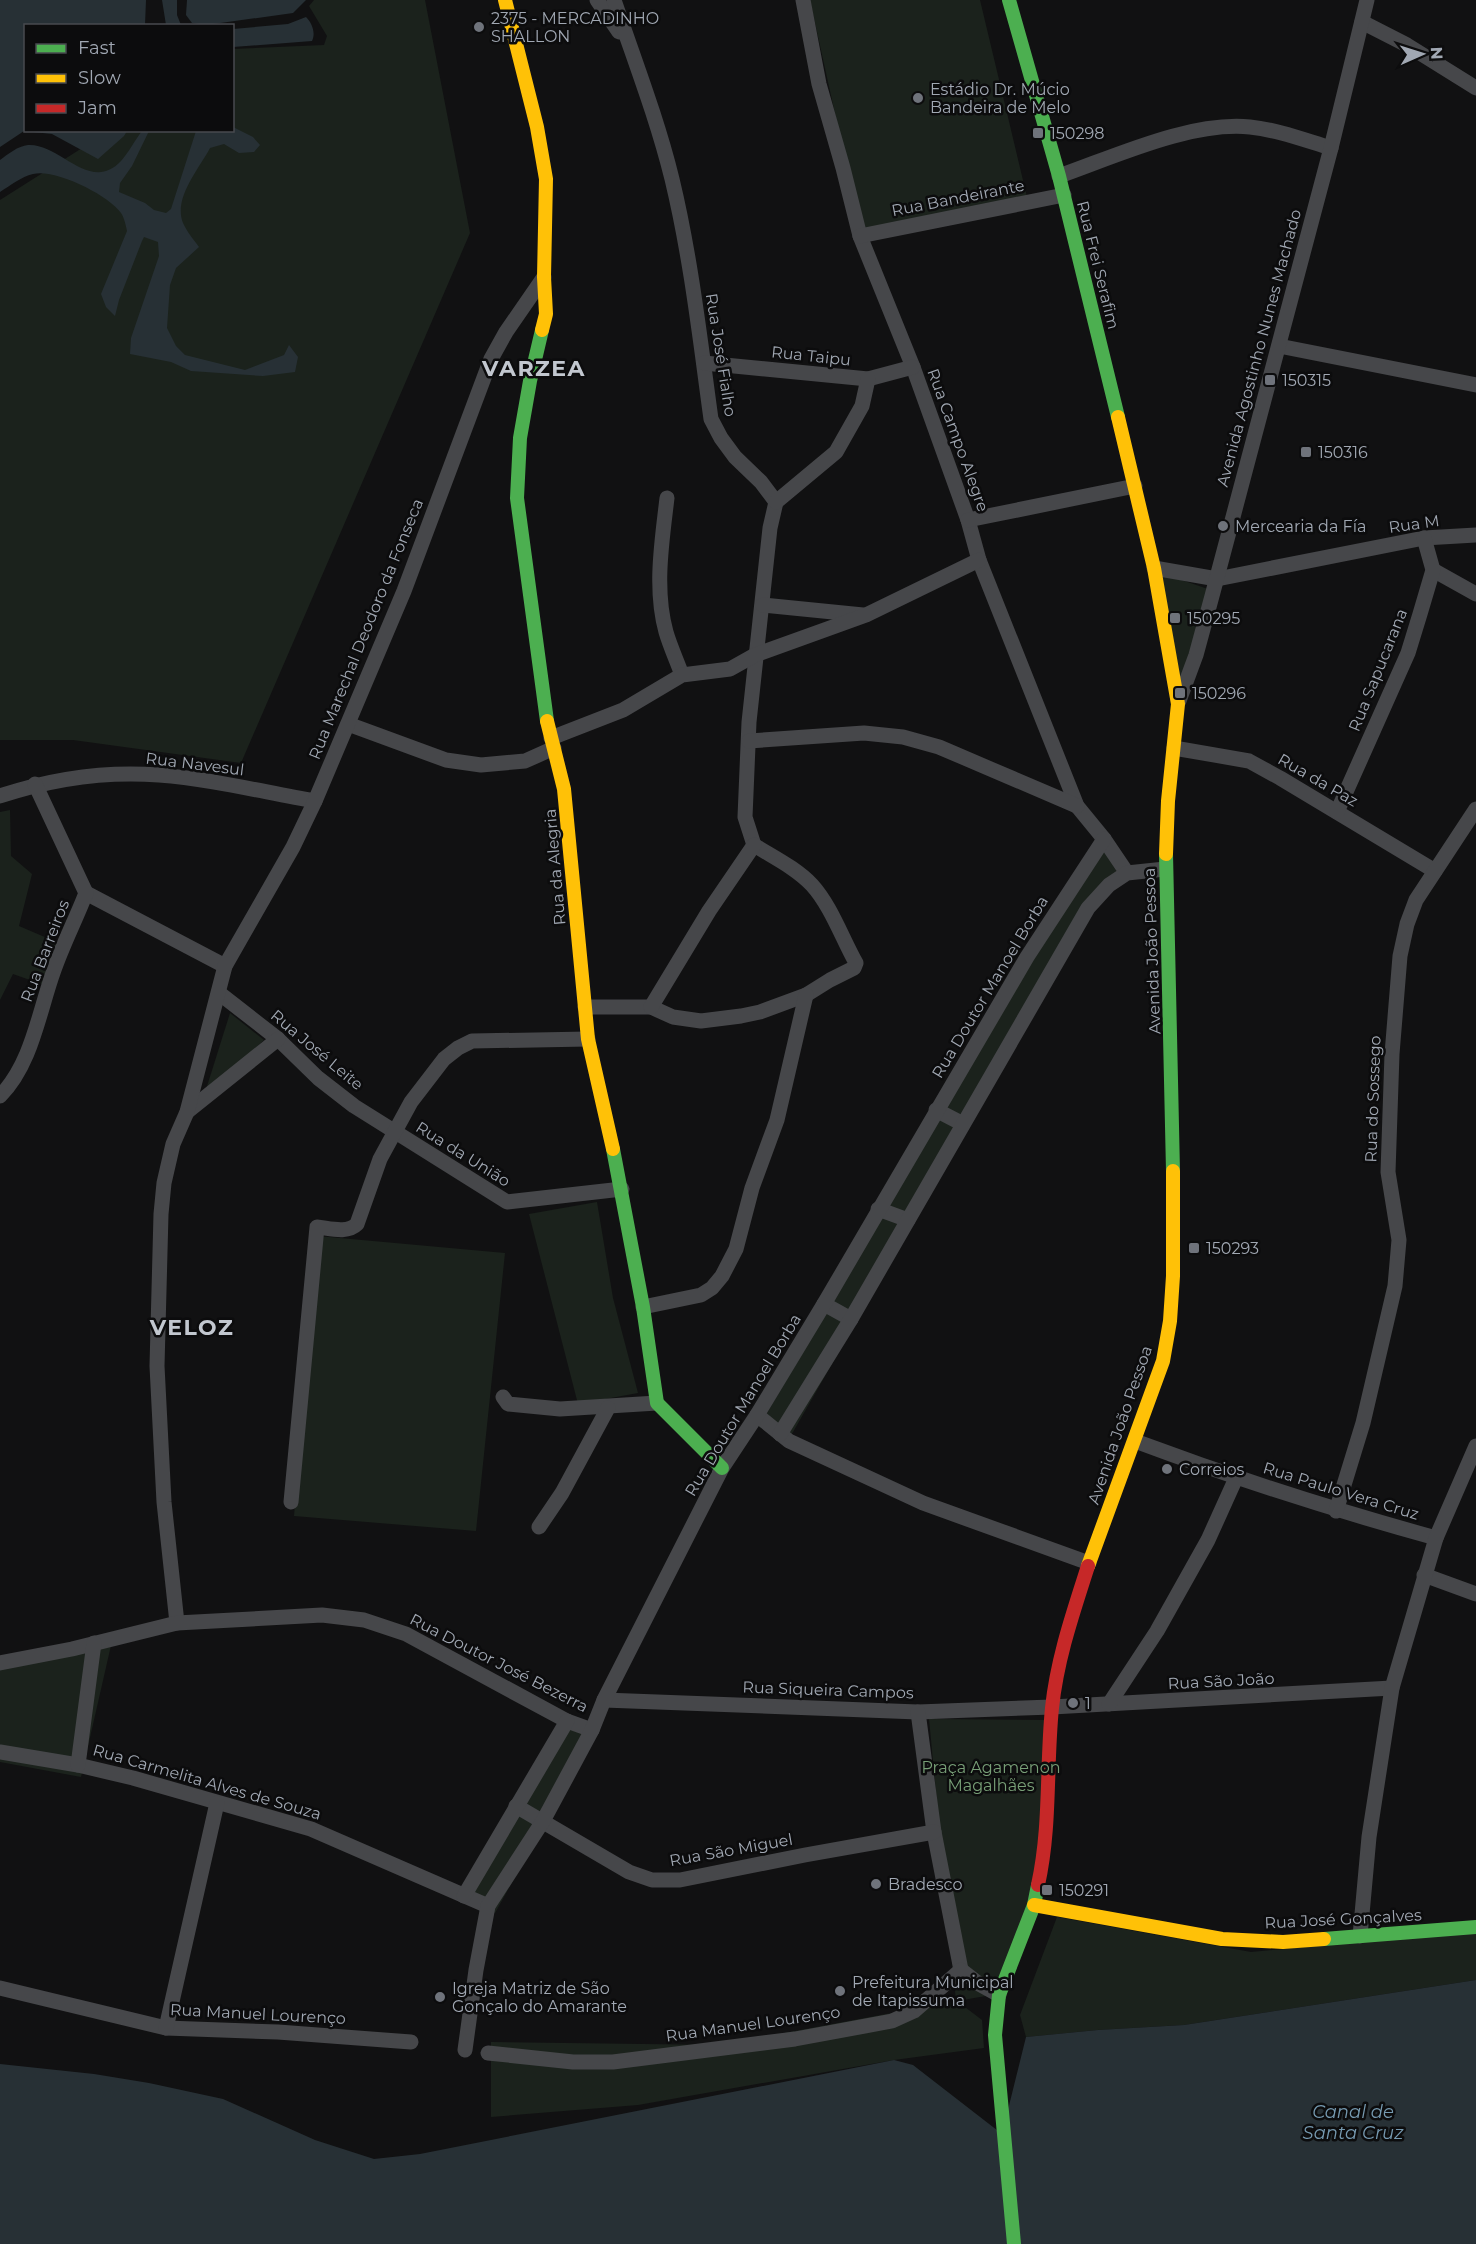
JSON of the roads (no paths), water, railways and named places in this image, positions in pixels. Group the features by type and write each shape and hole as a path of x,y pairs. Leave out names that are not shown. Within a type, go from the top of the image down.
{"main road":[{"name":"Rua da Alegria","path":"505,0 541,148 546,179 544,278 546,314 530,381 520,438 517,498 544,709 564,789 588,1039 622,1189 657,1403"},
{"name":"Rua Frei Serafim","path":"1009,0 1064,195 1154,568"},
{"name":"Avenida João Pessoa","path":"1014,2244 995,2035 999,1995 1034,1905 1047,1832 1052,1707 1065,1636 1089,1563 1163,1361 1170,1321 1173,1276 1173,1141 1165,869 1168,801 1178,704 1154,568"},
{"path":"657,1403 722,1468"},
{"name":"Rua José Gonçalves","path":"1034,1905 1222,1939 1282,1942 1476,1927"}],"street":[{"path":"597,0 631,50"},
{"name":"Rua José Fialho","path":"614,0 660,135 672,180 684,236 711,419 735,457 761,482 776,502"},
{"name":"Rua Campo Alegre","path":"803,0 819,84 860,236 913,367 968,520 979,560 1077,806 1104,839 1126,873"},
{"name":"Avenida Agostinho Nunes Machado","path":"1178,704 1196,655 1217,579 1331,148 1367,0"},
{"path":"1362,22 1407,45 1476,88"},
{"path":"1059,176 1190,131 1228,126 1275,131 1331,148"},
{"name":"Rua Bandeirante","path":"860,236 1064,195"},
{"name":"Rua Marechal Deodoro da Fonseca","path":"177,1623 164,1502 158,1343 161,1214 164,1183 173,1144 187,1112 225,966 293,848 315,801 404,591 491,359 506,332 544,278"},
{"path":"1279,346 1476,386"},
{"name":"Rua Taipu","path":"704,363 868,380 913,367"},
{"path":"585,1007 651,1007 673,1017 701,1021 760,1012 806,995 854,968 855,963 813,885 800,874 754,845 745,817 749,722 755,655 763,605 770,528 776,502 836,452 862,406 868,380"},
{"path":"968,520 1135,486"},
{"path":"667,498 661,553 660,591 665,631 682,675"},
{"name":"Rua M","path":"1217,579 1424,538 1476,535"},
{"path":"1424,538 1433,570 1476,594"},
{"path":"348,724 446,760 481,765 525,761 552,743 623,710 682,675 730,669 755,655 866,615 979,560"},
{"path":"1154,568 1217,579"},
{"name":"Rua Sapucarana","path":"1337,812 1408,653 1433,570"},
{"path":"763,605 866,615"},
{"path":"749,741 864,733 903,737 939,747 1077,806"},
{"name":"Rua da Paz","path":"1174,748 1249,761 1434,871"},
{"name":"Rua Navesul","path":"0,796 35,784 88,777 158,775 194,779 315,801"},
{"name":"Rua Barreiros","path":"0,1096 7,1089 24,1060 54,968 86,893 35,784"},
{"name":"Rua do Sossego","path":"1336,1510 1363,1423 1395,1286 1399,1240 1388,1172 1392,1054 1399,967 1407,924 1416,900 1476,809"},
{"name":"Rua Doutor Manoel Borba","path":"465,2050 488,1906 543,1821 592,1730 604,1700 722,1468 824,1304 1027,957 1104,839"},
{"path":"651,1007 709,911 754,845"},
{"path":"780,1434 850,1319 1089,908 1099,894 1126,873 1165,869"},
{"path":"86,893 225,966"},
{"name":"Rua José Leite","path":"219,993 278,1039 318,1078 393,1132"},
{"path":"643,1307 701,1295 712,1288 722,1276 736,1249 752,1188 777,1120 806,995"},
{"path":"187,1112 278,1039"},
{"path":"291,1502 317,1227 346,1230 357,1224 380,1159 393,1132 411,1102 444,1059 458,1048 472,1041 588,1039"},
{"path":"936,1110 963,1124"},
{"name":"Rua da União","path":"393,1132 507,1202 622,1189"},
{"path":"878,1209 908,1220"},
{"path":"824,1304 850,1319"},
{"path":"503,1397 508,1404 560,1409 608,1408 657,1403"},
{"path":"539,1527 562,1493 608,1408"},
{"path":"757,1415 789,1441 923,1503 1089,1563"},
{"name":"Rua Paulo Vera Cruz","path":"1135,1441 1236,1478 1336,1510 1436,1538"},
{"path":"1360,1936 1369,1837 1392,1688 1436,1538 1476,1446"},
{"path":"1109,1704 1163,1621 1208,1540 1236,1478"},
{"path":"1424,1575 1476,1594"},
{"name":"Rua Doutor José Bezerra","path":"0,1663 177,1623 322,1615 364,1620 406,1634 567,1721 592,1730"},
{"path":"78,1765 94,1643"},
{"name":"Rua São João","path":"1052,1707 1283,1696 1392,1688"},
{"name":"Rua Siqueira Campos","path":"604,1700 918,1712 1052,1707"},
{"path":"918,1712 934,1832 961,1970 999,1995"},
{"path":"464,1896 567,1721"},
{"name":"Rua Carmelita Alves de Souza","path":"0,1752 78,1765 133,1778 311,1829 488,1906"},
{"path":"166,2028 217,1803"},
{"name":"Rua São Miguel","path":"516,1806 629,1872 652,1880 680,1880 934,1832"},
{"name":"Rua Manuel Lourenço","path":"488,2053 573,2062 613,2062 795,2039 892,2021 914,2010 961,1970"},
{"name":"Rua Manuel Lourenço","path":"0,1988 166,2028 278,2032 411,2042"}],"water":[{"path":"0,0 146,0 145,24 24,24 24,131 0,147"},
{"path":"162,0 177,0 177,15 181,24 166,24"},
{"path":"187,0 306,0 293,13 213,24 192,23 186,15"},
{"path":"306,17 313,28 312,41 234,47 234,29 288,24"},
{"path":"234,128 253,137 260,145 254,152 239,153 224,144 210,148 189,184 181,204 181,213 183,223 199,247 176,268 170,285 167,328 176,346 185,355 245,370 284,355 289,345 298,357 295,372 263,376 191,371 171,362 130,354 131,338 159,256 158,242 144,237 115,316 106,307 101,294 127,231 122,215 105,198 80,184 54,175 33,174 0,192 0,160 21,147 40,146 86,170 98,172 109,170 127,154 141,132 149,132 132,166 120,183 119,192 145,203 154,210 166,213 171,209 196,132 234,132"},
{"path":"33,132 126,132 98,159 52,134"},
{"name":"Canal de Santa Cruz","path":"1476,1980 1476,2244 0,2244 0,2064 94,2074 223,2099 315,2140 374,2159 420,2154 894,2060 913,2065 1002,2134 1026,2037 1184,2025"}],"place":[{"name":"2375 - MERCADINHO SHALLON","path":"479,27"},
{"name":"Estádio Dr. Múcio Bandeira de Melo","path":"918,98"},
{"name":"150298","path":"1038,133"},
{"name":"150315","path":"1270,380"},
{"name":"150316","path":"1306,452"},
{"name":"Mercearia da Fía","path":"1223,526"},
{"name":"150295","path":"1175,618"},
{"name":"150296","path":"1180,693"},
{"name":"150293","path":"1194,1248"},
{"name":"Correios","path":"1167,1469"},
{"name":"1","path":"1073,1703"},
{"name":"Bradesco","path":"876,1884"},
{"name":"150291","path":"1047,1890"},
{"name":"Prefeitura Municipal de Itapissuma","path":"840,1991"},
{"name":"Igreja Matriz de São Gonçalo do Amarante","path":"440,1997"}],"district":[{"name":"VARZEA","path":"534,368"},
{"name":"VELOZ","path":"192,1327"}],"park label":[{"name":"Praça Agamenon Magalhães","path":"991,1776"}]}
